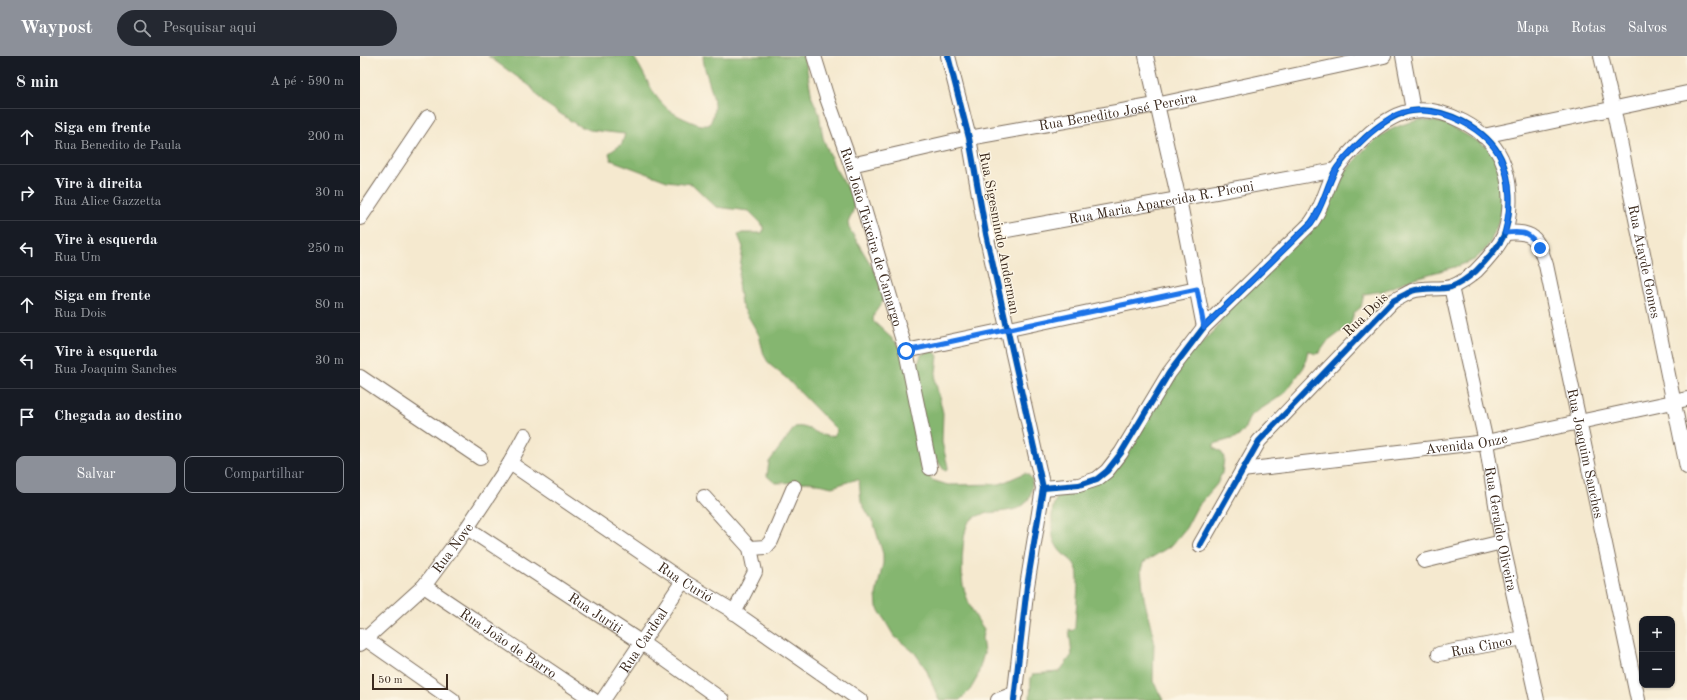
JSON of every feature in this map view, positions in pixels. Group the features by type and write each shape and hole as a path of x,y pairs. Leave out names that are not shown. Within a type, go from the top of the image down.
{"street":[{"name":"Rua João Teixeira de Camargo","path":"814,56 850,165 906,351 930,468"},
{"name":"Rua Sigesmindo Anderman","path":"948,56 969,138 986,234 1043,488 1027,586 1015,696"},
{"path":"1146,56 1178,198 1204,327"},
{"name":"Rua Benedito José Pereira","path":"850,165 969,138 1156,105 1384,56"},
{"path":"1043,488 1079,485 1097,479 1107,471 1121,453 1169,372 1204,327 1311,223 1318,214 1336,170 1370,133 1391,118 1413,110 1403,56"},
{"name":"Rua Atayde Gomes","path":"1601,56 1613,107 1687,467"},
{"path":"1478,132 1687,93"},
{"name":"Rua Dois","path":"1200,545 1259,441 1393,301 1412,291 1428,288 1451,287 1464,280 1476,270 1493,251 1505,233 1510,207 1508,182 1501,158 1492,145 1478,132 1455,118 1436,112 1413,110"},
{"path":"360,218 428,116"},
{"name":"Rua Maria Aparecida R. Piconi","path":"986,234 1336,170"},
{"name":"Rua Joaquim Sanches","path":"1505,233 1520,232 1532,237 1540,248 1546,265 1638,700"},
{"name":"Rua Geraldo Oliveira","path":"1451,287 1486,442 1502,542 1537,700"},
{"path":"906,351 1197,289"},
{"path":"360,377 480,458"},
{"name":"Avenida Onze","path":"1242,470 1486,442 1687,399"},
{"name":"Rua Nove","path":"362,639 424,586 467,528 510,463 525,435"},
{"name":"Rua Curió","path":"510,463 683,581 734,613 860,700"},
{"path":"750,548 766,547 771,542 794,487"},
{"path":"704,497 750,548 755,572 734,613"},
{"name":"Rua Juriti","path":"467,528 642,643 722,700"},
{"path":"1424,561 1502,542"},
{"name":"Rua Cardeal","path":"603,700 683,581"},
{"name":"Rua João de Barro","path":"424,586 593,700"},
{"name":"Rua Cinco","path":"1440,654 1523,638"},
{"path":"362,639 453,700"},
{"path":"998,700 1015,696"}],"green space":[{"path":"488,56 633,56 653,92 665,107 685,119 697,124 709,125 713,117 714,100 704,65 703,56 803,56 806,64 812,98 819,113 823,138 835,168 853,197 854,208 848,223 849,228 884,287 883,301 874,314 873,321 900,346 913,364 918,364 921,355 928,351 934,351 938,356 935,380 943,413 942,442 948,467 946,471 944,470 931,452 927,450 920,460 920,467 932,480 948,485 1000,484 1025,473 1032,480 1030,497 1024,504 1016,509 986,513 977,516 969,522 967,527 963,552 963,585 971,608 984,629 982,638 984,653 977,678 970,690 960,700 939,700 926,669 915,653 894,636 877,607 876,595 883,563 883,554 874,524 861,502 859,480 854,480 832,487 810,482 775,483 767,476 769,462 795,427 805,428 829,436 834,436 837,430 785,377 769,364 764,355 759,335 741,304 738,283 743,247 738,235 742,233 762,233 764,229 761,223 749,211 716,207 692,184 667,181 611,160 609,153 622,144 625,134 590,130 577,125 543,102 530,86"},
{"path":"1420,120 1445,123 1491,149 1504,171 1503,211 1490,243 1474,260 1411,279 1383,291 1364,294 1361,307 1354,313 1350,325 1327,342 1319,353 1315,354 1308,350 1304,367 1284,394 1250,416 1244,430 1238,437 1214,444 1214,448 1222,453 1224,458 1222,473 1217,484 1197,507 1186,528 1172,545 1143,563 1141,570 1144,598 1154,640 1153,681 1163,700 1030,700 1031,678 1033,674 1059,672 1072,655 1069,629 1072,631 1075,628 1078,575 1073,562 1060,551 1053,539 1052,511 1057,498 1067,491 1092,485 1179,361 1197,349 1217,328 1236,291 1253,280 1362,152 1388,131"}],"cycle path":[{"path":"948,56 969,138 986,234 1043,488 1027,586 1014,700"},
{"path":"1043,488 1079,485 1097,479 1107,471 1121,453 1169,373 1204,327 1311,223 1319,211 1335,171 1346,157 1370,133 1384,122 1395,116 1406,112 1424,110 1451,116 1475,129 1486,138 1501,158 1509,185 1509,214 1505,232 1497,247 1476,271 1458,284 1446,288 1412,291 1393,301 1259,441 1200,545"}],"route":[{"path":"906,351 1197,289 1204,327 1311,223 1318,214 1336,170 1353,150 1370,133 1391,118 1413,110 1436,112 1455,118 1473,128 1492,145 1501,158 1508,182 1510,207 1505,233 1520,232 1532,237 1540,248"}]}
